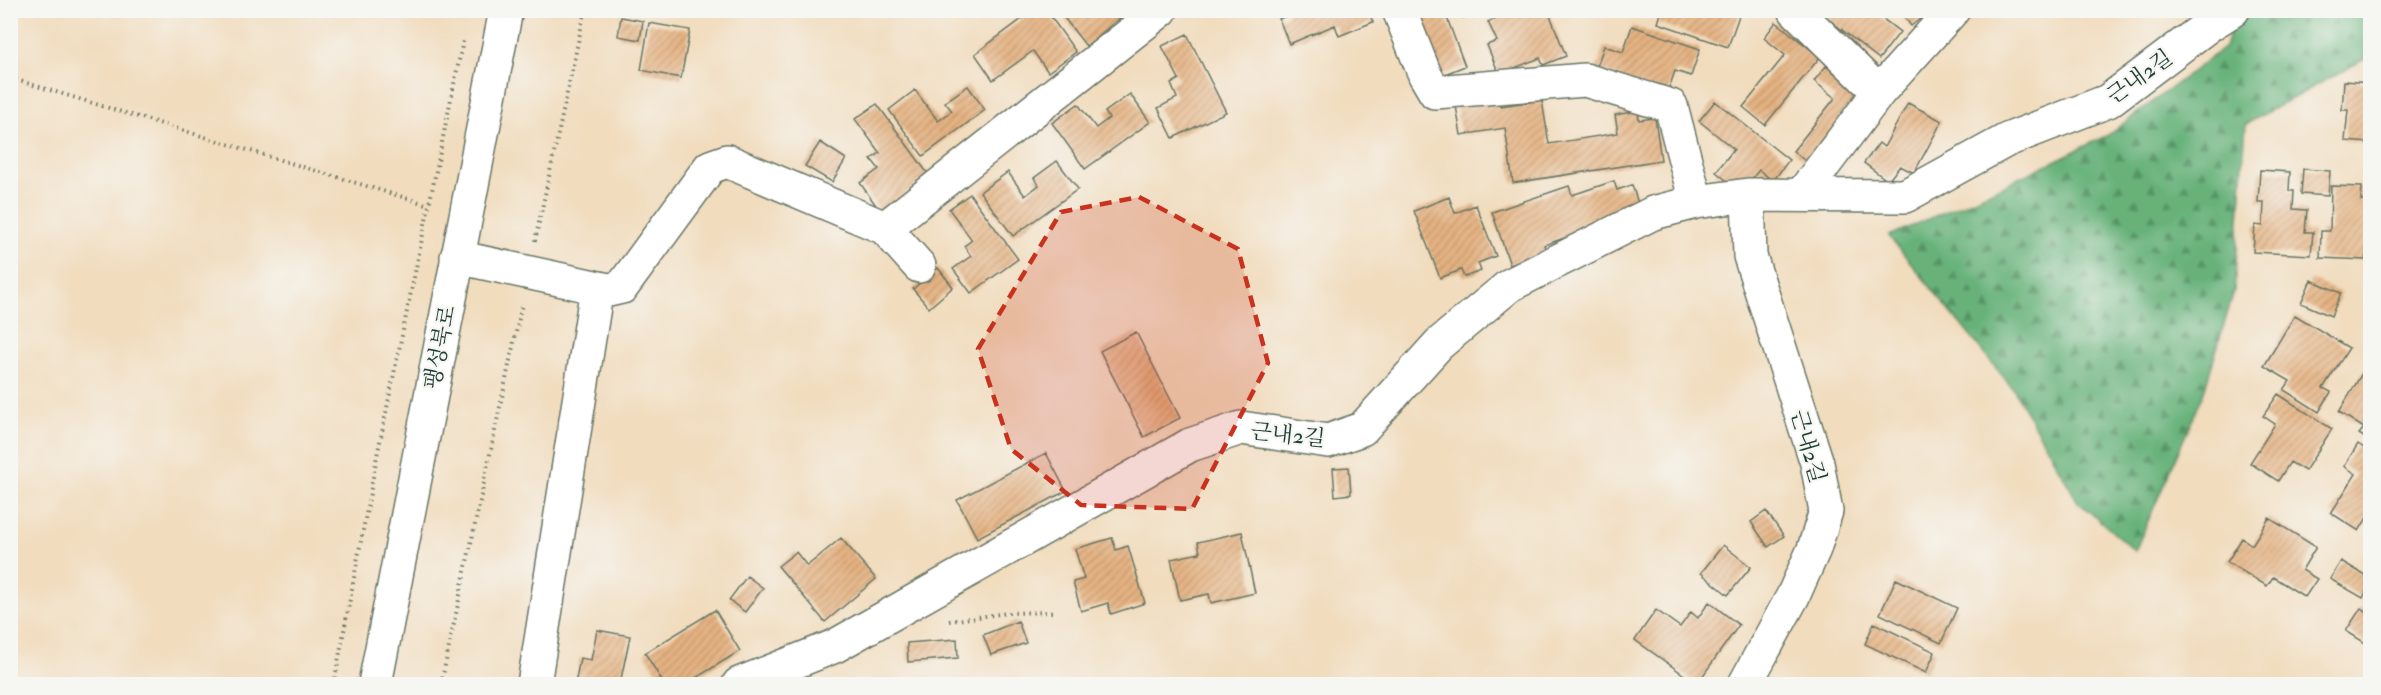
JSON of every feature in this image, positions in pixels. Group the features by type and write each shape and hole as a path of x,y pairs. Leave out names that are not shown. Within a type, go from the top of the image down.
{"street":[{"name":"팽성북로","path":"375,684 506,10"},
{"path":"885,228 1161,10"},
{"path":"1399,10 1425,75 1436,92 1585,80 1671,106 1696,202"},
{"path":"1795,10 1879,92"},
{"path":"1802,194 1879,92 1953,10"},
{"name":"근내2길","path":"739,684 835,646 1190,445 1241,428 1328,441 1362,429 1440,344 1510,285 1653,213 1696,202 1748,195 1905,196 2007,141 2108,101 2209,25 2233,10"},
{"path":"457,257 597,288 609,290 622,287 710,167 727,161 885,228 919,266"},
{"name":"근내2길","path":"1745,684 1793,596 1814,549 1826,511 1816,463 1750,256 1748,195"},
{"path":"534,684 597,288"}],"path":[{"path":"441,684 585,10"},
{"path":"334,684 377,456 464,33"},
{"path":"10,78 465,216"},
{"path":"903,608 928,619 956,622 1007,613 1055,612"}],"highlighted area":[{"path":"1139,197 1238,249 1268,363 1192,509 1081,505 1011,449 978,349 1061,212"}],"green space":[{"path":"2236,11 2370,11 2370,56 2246,124 2234,291 2203,395 2135,551 2078,502 2014,390 1889,236 1992,191 2108,135 2225,47"}],"building":[{"path":"1034,10 1046,10 1076,52 1048,72 1033,51 993,80 975,54"},
{"path":"1058,10 1129,10 1086,46"},
{"path":"1287,10 1368,10 1373,22 1339,36 1335,25 1289,44 1279,19 1288,15"},
{"path":"1411,10 1444,10 1465,66 1437,77"},
{"path":"1461,10 1484,10 1484,11 1463,18"},
{"path":"1516,10 1548,10 1566,56 1543,65 1540,58 1499,74 1487,45 1497,41 1488,22"},
{"path":"1662,10 1741,10 1728,47 1658,23"},
{"path":"1817,10 1882,10 1878,15 1900,32 1879,59"},
{"path":"1899,10 1931,10 1911,26"},
{"path":"621,17 643,21 640,40 618,36"},
{"path":"1776,22 1820,57 1765,125 1743,107 1785,55 1764,38"},
{"path":"649,23 690,30 681,78 641,70"},
{"path":"1632,26 1700,49 1691,76 1675,71 1667,94 1596,69 1604,46 1623,52"},
{"path":"1187,34 1226,112 1173,138 1158,108 1177,98 1171,84 1179,79 1162,46"},
{"path":"1826,66 1869,101 1815,169 1793,151 1835,98 1814,81"},
{"path":"2344,81 2370,83 2370,143 2345,141 2348,110 2342,110"},
{"path":"968,86 985,110 923,156 889,110 915,90 938,121 952,111 945,102"},
{"path":"1130,94 1150,122 1085,169 1052,123 1078,104 1096,128 1109,118 1105,112"},
{"path":"1500,100 1501,106 1542,100 1549,144 1618,133 1615,115 1638,111 1639,120 1655,118 1661,160 1513,183 1505,128 1461,135 1456,106"},
{"path":"1715,101 1789,160 1773,181 1759,170 1741,192 1716,172 1734,149 1699,121"},
{"path":"1908,103 1942,121 1914,173 1900,166 1888,181 1864,163 1879,143 1884,147"},
{"path":"877,104 929,175 880,211 860,183 879,169 871,159 880,153 855,119"},
{"path":"820,142 846,159 832,182 805,166"},
{"path":"1057,161 1078,189 1013,236 980,192 1008,172 1025,196 1039,185 1034,178"},
{"path":"2303,169 2330,171 2328,196 2301,194"},
{"path":"2260,170 2290,172 2289,191 2294,191 2293,209 2307,210 2305,232 2313,232 2311,255 2253,252 2255,225 2263,226 2264,202 2258,202"},
{"path":"1614,181 1617,190 1632,185 1641,212 1544,245 1546,253 1510,265 1492,212 1569,186 1572,195"},
{"path":"2331,186 2362,187 2361,201 2370,201 2370,235 2367,235 2366,260 2320,258 2321,231 2330,231"},
{"path":"970,194 1018,259 971,293 953,269 971,256 964,246 972,240 949,209"},
{"path":"1449,197 1455,213 1476,205 1496,256 1478,263 1481,271 1464,277 1461,270 1440,278 1414,211"},
{"path":"938,268 953,287 929,308 913,289"},
{"path":"2311,280 2341,293 2331,316 2301,303"},
{"path":"2295,315 2349,348 2323,388 2331,392 2319,412 2284,390 2290,381 2264,366"},
{"path":"1136,332 1180,418 1144,437 1100,351"},
{"path":"2370,360 2370,441 2359,434 2364,428 2339,412"},
{"path":"2278,394 2332,429 2305,471 2290,462 2278,481 2250,463 2275,424 2263,416"},
{"path":"2358,444 2370,452 2370,513 2359,531 2331,513 2356,474 2344,466"},
{"path":"1046,453 1066,491 977,538 957,500"},
{"path":"1349,467 1351,494 1335,496 1333,468"},
{"path":"1766,511 1784,536 1768,547 1751,522"},
{"path":"2269,518 2316,547 2302,570 2317,579 2305,597 2273,577 2267,586 2227,562 2242,538 2252,545"},
{"path":"1242,532 1255,593 1211,603 1209,594 1180,600 1171,559 1200,553 1198,542"},
{"path":"841,538 876,579 825,622 778,566 796,552 807,566"},
{"path":"1112,538 1116,550 1128,546 1145,603 1111,614 1108,603 1081,611 1073,582 1084,579 1075,549"},
{"path":"1723,545 1751,567 1728,595 1701,573"},
{"path":"2341,561 2370,578 2370,584 2363,598 2330,579"},
{"path":"747,576 763,588 745,612 729,600"},
{"path":"1896,579 1957,608 1941,643 1880,614"},
{"path":"1709,602 1739,625 1697,684 1635,640 1656,610 1680,627 1691,612 1698,618"},
{"path":"2361,608 2370,614 2370,646 2346,631"},
{"path":"715,610 740,651 686,684 664,684 645,653"},
{"path":"1018,621 1026,643 991,655 983,635"},
{"path":"1874,623 1935,652 1926,673 1865,644"},
{"path":"597,630 630,636 620,684 575,684 580,658 591,660"},
{"path":"957,639 958,658 908,662 907,643"}]}
